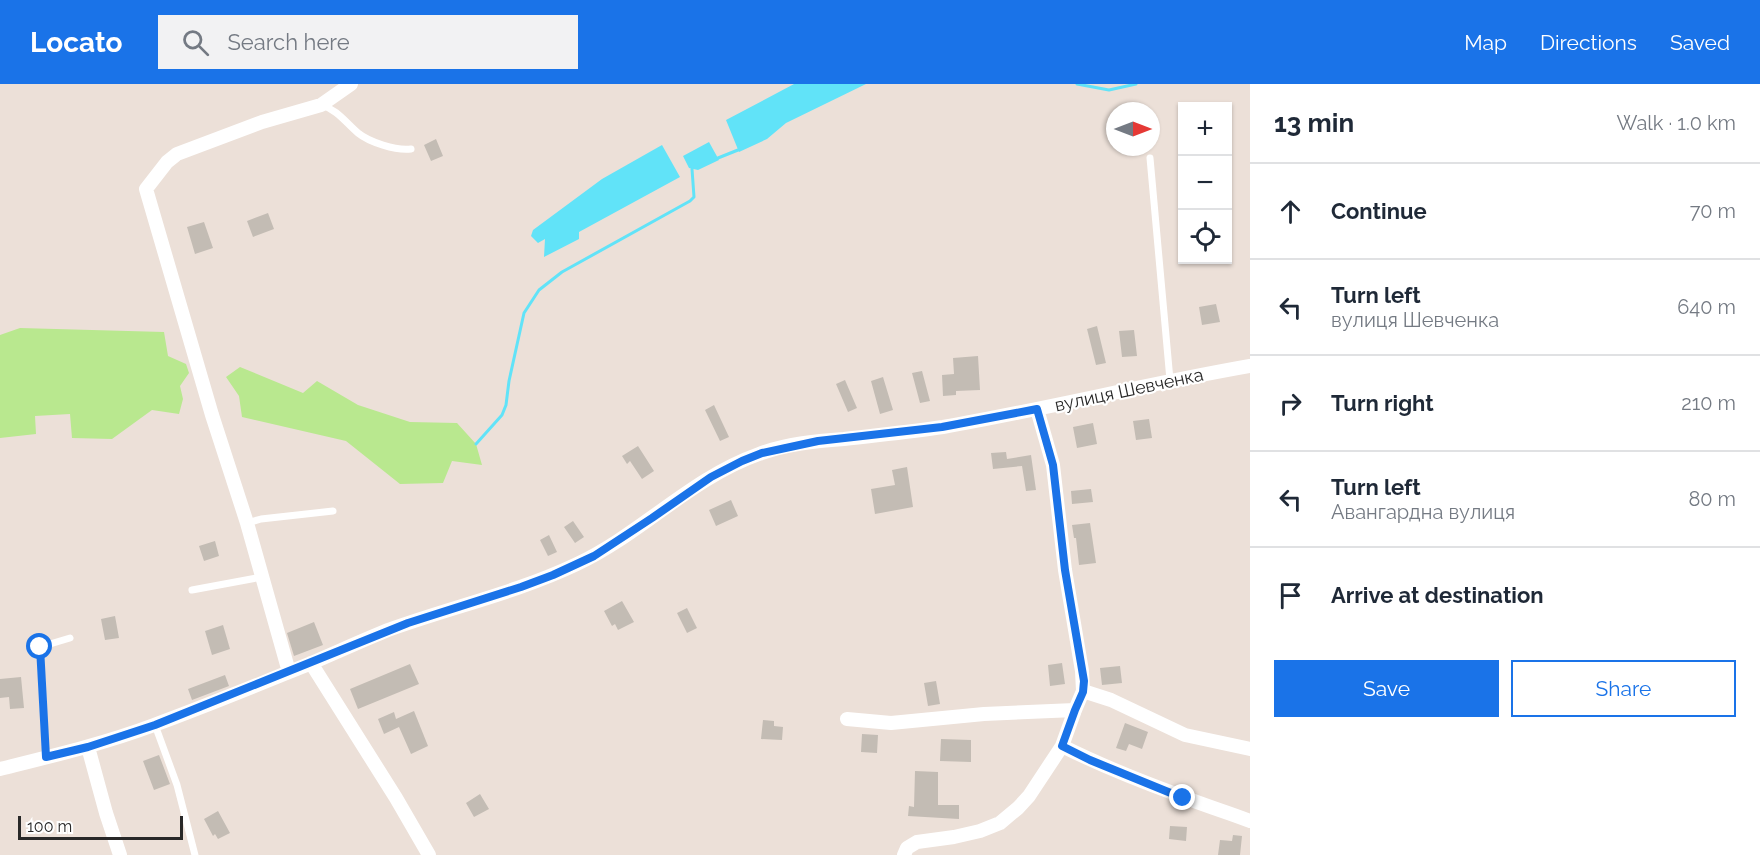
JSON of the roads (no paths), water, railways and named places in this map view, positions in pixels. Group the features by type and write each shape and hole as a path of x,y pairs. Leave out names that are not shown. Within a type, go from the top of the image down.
{"street":[{"path":"289,672 247,523 212,415 146,189 167,162 188,149 262,122 321,105 351,84"},
{"name":"вулиця Шевченка","path":"0,769 88,747 155,725 408,623 521,587 594,556 711,477 762,453 818,441 942,427 1170,380 1250,366"},
{"path":"904,855 907,848 917,842 980,831 1010,816 1029,796 1062,746 1083,692 1082,671 1065,570 1053,465 1037,409"},
{"path":"311,663 429,855"},
{"path":"1083,692 1111,700 1185,735 1250,749"},
{"path":"847,719 891,723 984,714 1075,710"},
{"path":"1062,746 1090,760 1183,798 1250,821"},
{"path":"88,747 120,855"}],"lane":[{"path":"321,105 336,111 363,136 398,150 411,149"},
{"path":"1150,158 1170,380"},
{"path":"247,523 261,519 333,511"},
{"path":"192,590 262,577"},
{"path":"46,757 40,647 70,638"},
{"path":"155,725 177,785 195,855"}],"water":[{"path":"794,84 866,84 786,123 767,139 739,152 726,120"},
{"path":"709,142 719,160 698,170 689,168 683,156"},
{"path":"662,145 680,177 579,232 579,239 544,257 545,239 538,243 531,236 533,230 602,179"}],"waterway":[{"path":"1077,84 1109,90 1136,84"},
{"path":"718,158 738,150"},
{"path":"476,444 502,415 506,405 524,313 539,290 562,272 690,201 694,197 692,169"}]}
